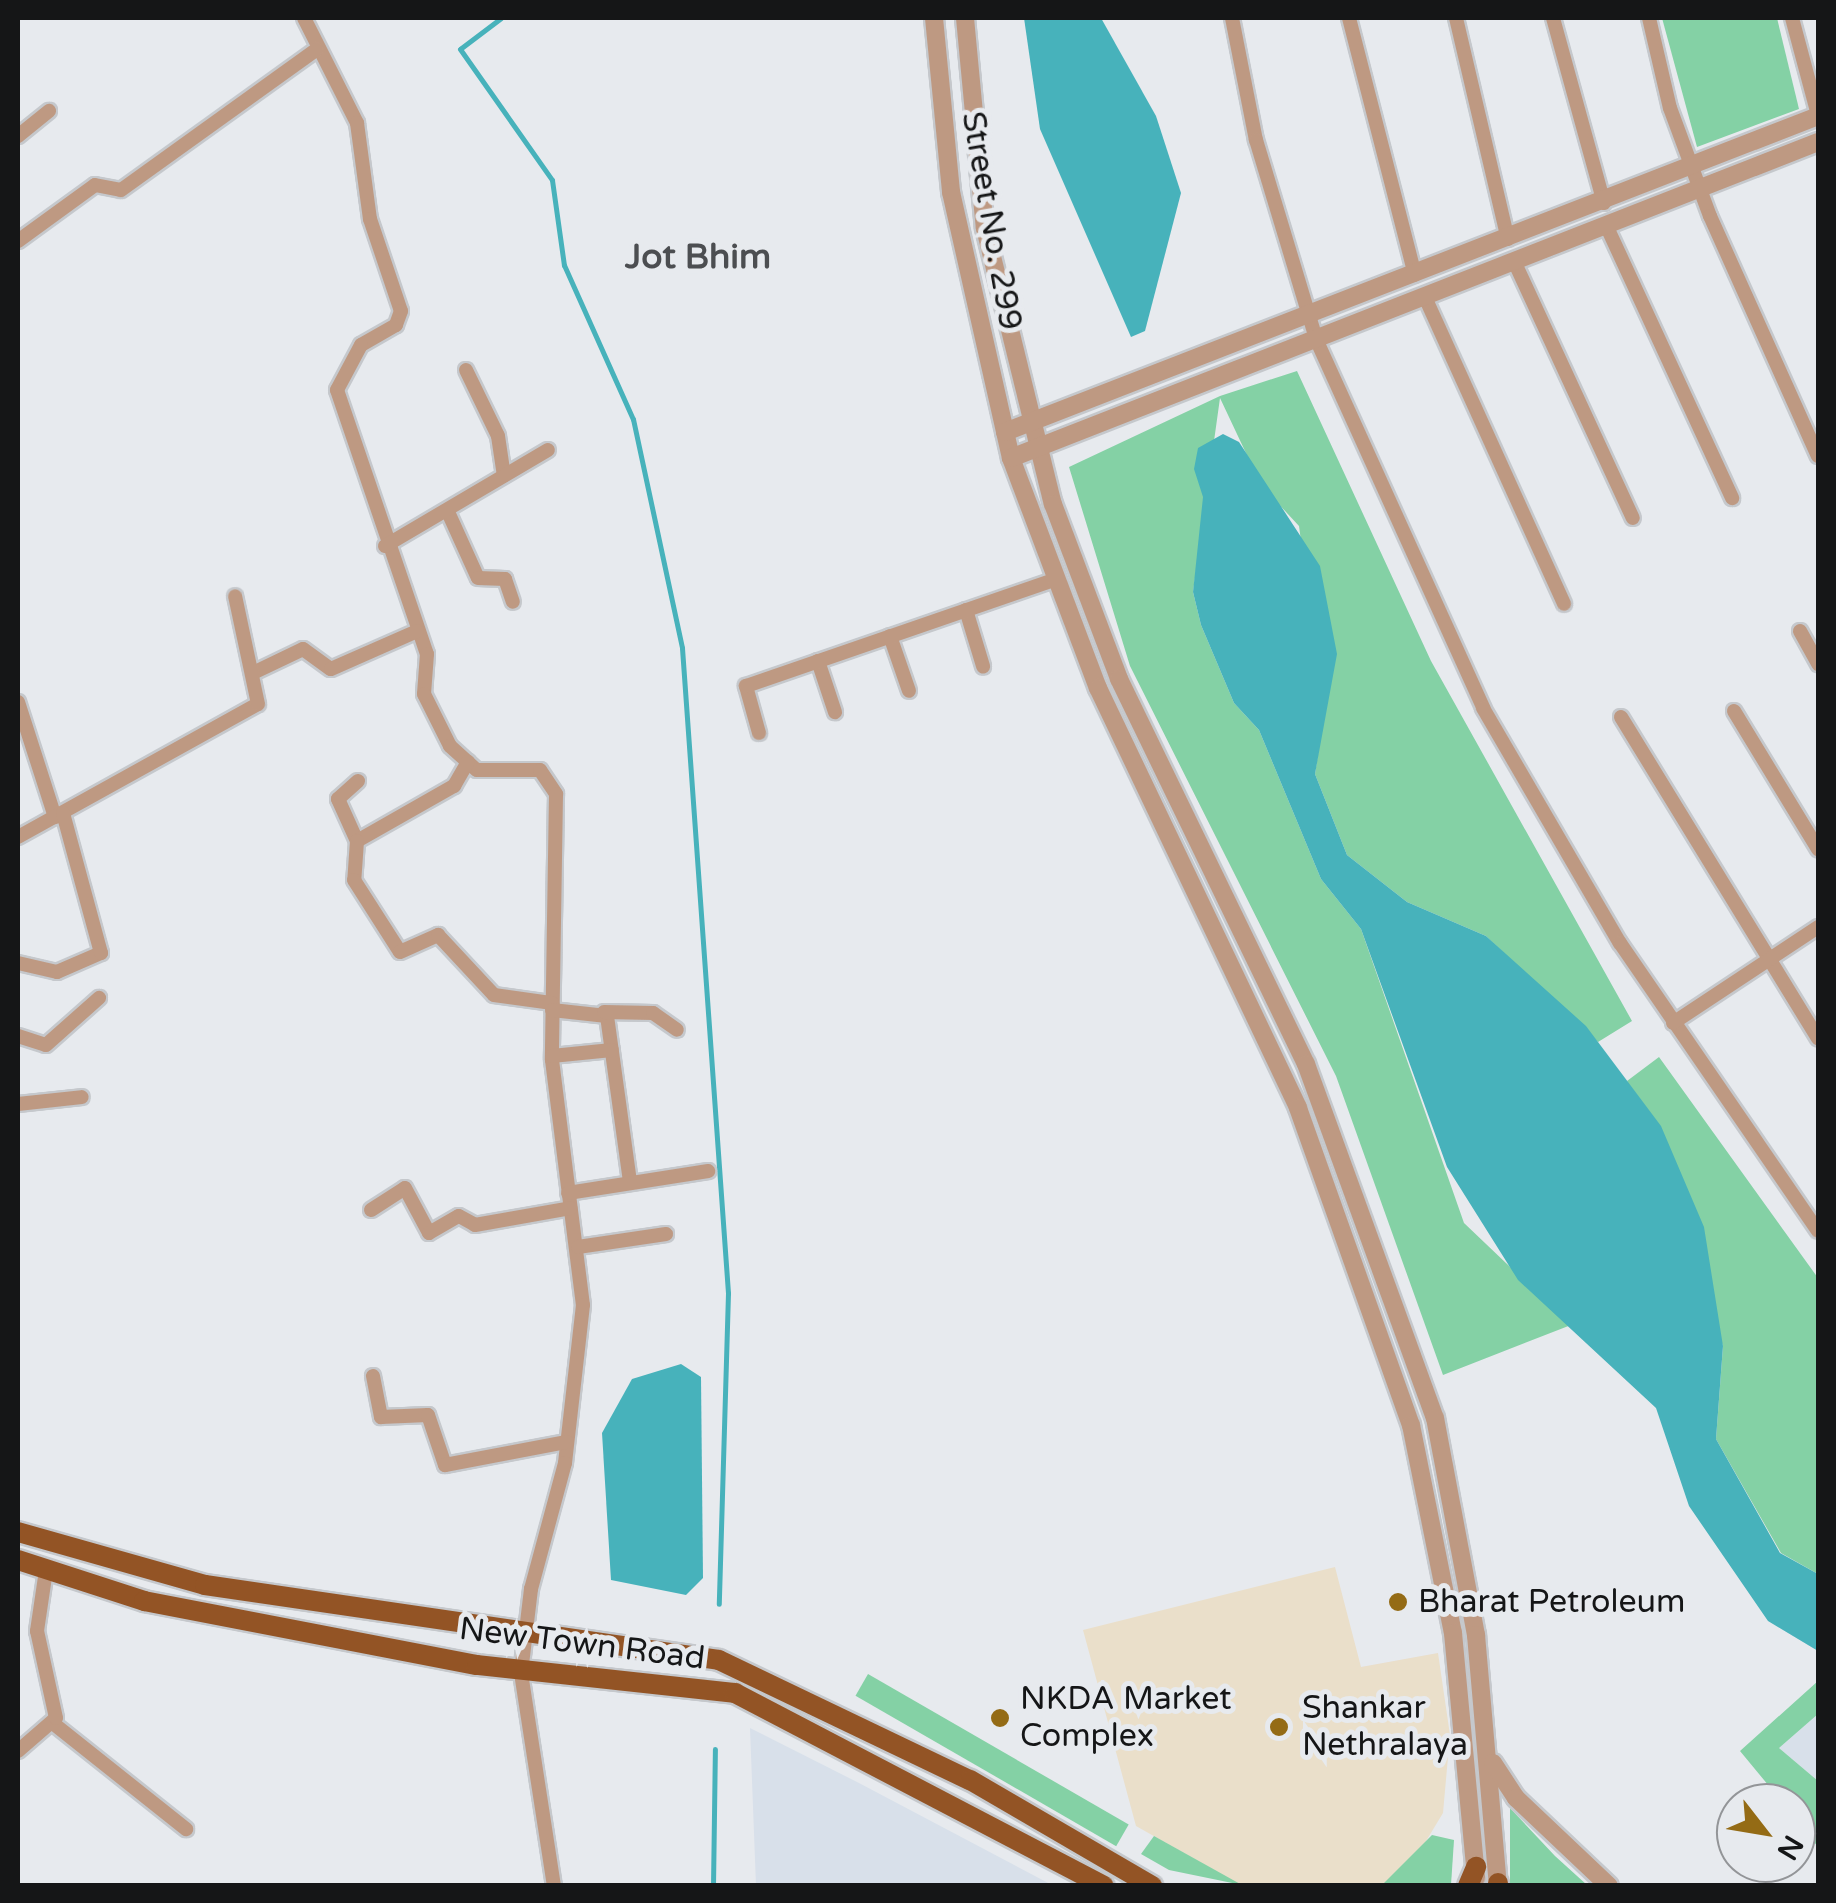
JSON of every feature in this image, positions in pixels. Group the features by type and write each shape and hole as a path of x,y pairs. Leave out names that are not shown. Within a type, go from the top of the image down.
{"main road":[{"name":"New Town Road","path":"18,1532 205,1584 524,1638 719,1660 766,1676 1152,1886"},
{"name":"New Town Road","path":"18,1560 144,1601 521,1672 735,1693 1104,1886"}],"street":[{"path":"304,18 357,122 370,219 400,311 396,325 361,345 336,390 385,546 417,630 429,710 468,762 486,774 532,768 552,782 552,1056 583,1305 568,1442 524,1638 521,1672 554,1886"},
{"name":"Street No. 299","path":"934,18 951,192 1011,458 1053,580 1298,1108 1411,1425 1453,1633 1486,1882"},
{"path":"964,18 984,228 1038,450 1118,679 1313,1081 1435,1418 1491,1759 1486,1882"},
{"path":"1232,18 1256,140 1316,338 1483,708 1673,1023 1818,1232"},
{"path":"1349,18 1416,274"},
{"path":"1456,18 1508,238"},
{"path":"1553,18 1604,203"},
{"path":"1650,18 1691,166 1818,456"},
{"path":"1005,432 1604,203 1818,115 1792,18"},
{"path":"18,240 95,185 120,190 317,49"},
{"path":"18,136 49,110"},
{"path":"1011,458 1818,142"},
{"path":"1606,225 1732,498"},
{"path":"1514,261 1634,518"},
{"path":"1424,294 1564,604"},
{"path":"466,370 498,436 504,476"},
{"path":"385,546 548,450"},
{"path":"448,512 478,578 506,579 513,602"},
{"path":"759,733 744,688 1053,580"},
{"path":"18,837 253,709 256,672 235,596"},
{"path":"966,610 982,666"},
{"path":"256,672 303,649 334,668 417,630"},
{"path":"1800,631 1818,664"},
{"path":"890,636 908,691"},
{"path":"818,661 835,712"},
{"path":"18,702 59,815 101,953 57,972 18,963"},
{"path":"1734,711 1818,849"},
{"path":"1621,718 1818,1038"},
{"path":"357,841 454,786 468,762"},
{"path":"358,781 338,799 357,841 354,880 400,952 438,935 494,995 604,1012 654,1012 677,1030"},
{"path":"1673,1023 1818,927"},
{"path":"18,1036 46,1044 99,998"},
{"path":"604,1012 630,1182"},
{"path":"552,1056 612,1050"},
{"path":"18,1104 82,1097"},
{"path":"372,1210 406,1188 428,1233 459,1216 475,1226 630,1182 708,1171"},
{"path":"578,1246 666,1234"},
{"path":"373,1376 385,1420 433,1419 441,1464 568,1442"},
{"path":"1411,1425 1435,1418"},
{"path":"46,1570 37,1631 54,1724 186,1829"},
{"path":"18,1751 54,1724"},
{"path":"1491,1759 1516,1798 1609,1886"}],"shaded area":[{"name":"Shankar Nethralaya","path":"1335,1567 1361,1667 1438,1653 1450,1735 1443,1813 1417,1856 1382,1885 1242,1886 1136,1826 1083,1630"},
{"path":"1818,1714 1818,1781 1779,1748"},
{"path":"750,1728 859,1783 1052,1885 756,1885"}],"green space":[{"path":"1662,18 1777,18 1799,109 1697,147"},
{"path":"1297,371 1431,661 1632,1021 1598,1042 1486,936 1407,902 1347,855 1315,774 1324,714 1299,526 1261,485 1220,398 1193,592 1201,625 1234,703 1259,730 1321,879 1361,929 1464,1223 1571,1325 1443,1375 1336,1076 1130,666 1069,467 1220,396"},
{"path":"1659,1057 1818,1278 1818,1574 1781,1553 1716,1439 1723,1346 1627,1081"},
{"path":"868,1674 1129,1824 1116,1846 856,1696"},
{"path":"1818,1681 1818,1714 1779,1748 1818,1781 1818,1847 1816,1783 1766,1783 1740,1751"},
{"path":"1510,1808 1555,1856 1587,1885 1510,1885"},
{"path":"1432,1835 1454,1840 1451,1885 1382,1885"},
{"path":"1154,1836 1242,1885 1169,1870 1141,1854"}],"water":[{"path":"1024,18 1101,18 1156,116 1181,193 1145,331 1131,337 1040,129"},
{"path":"1223,434 1239,442 1320,566 1337,654 1315,774 1347,855 1407,902 1486,936 1586,1026 1661,1126 1704,1227 1723,1346 1716,1439 1780,1553 1818,1574 1818,1651 1768,1621 1689,1506 1656,1408 1518,1280 1447,1167 1361,929 1321,879 1259,730 1234,703 1201,625 1193,592 1203,497 1194,469 1198,448"},
{"path":"681,1364 701,1377 703,1578 686,1595 611,1580 602,1433 632,1379"}],"waterway":[{"path":"501,18 460,49 552,180 564,265 633,419 682,648 728,1293 719,1604"},
{"path":"713,1886 715,1749"}],"place":[{"name":"Bharat Petroleum","path":"1398,1602"},
{"name":"NKDA Market Complex","path":"1000,1718"},
{"name":"Shankar Nethralaya","path":"1279,1727"}],"district":[{"name":"Jot Bhim","path":"698,257"}]}
